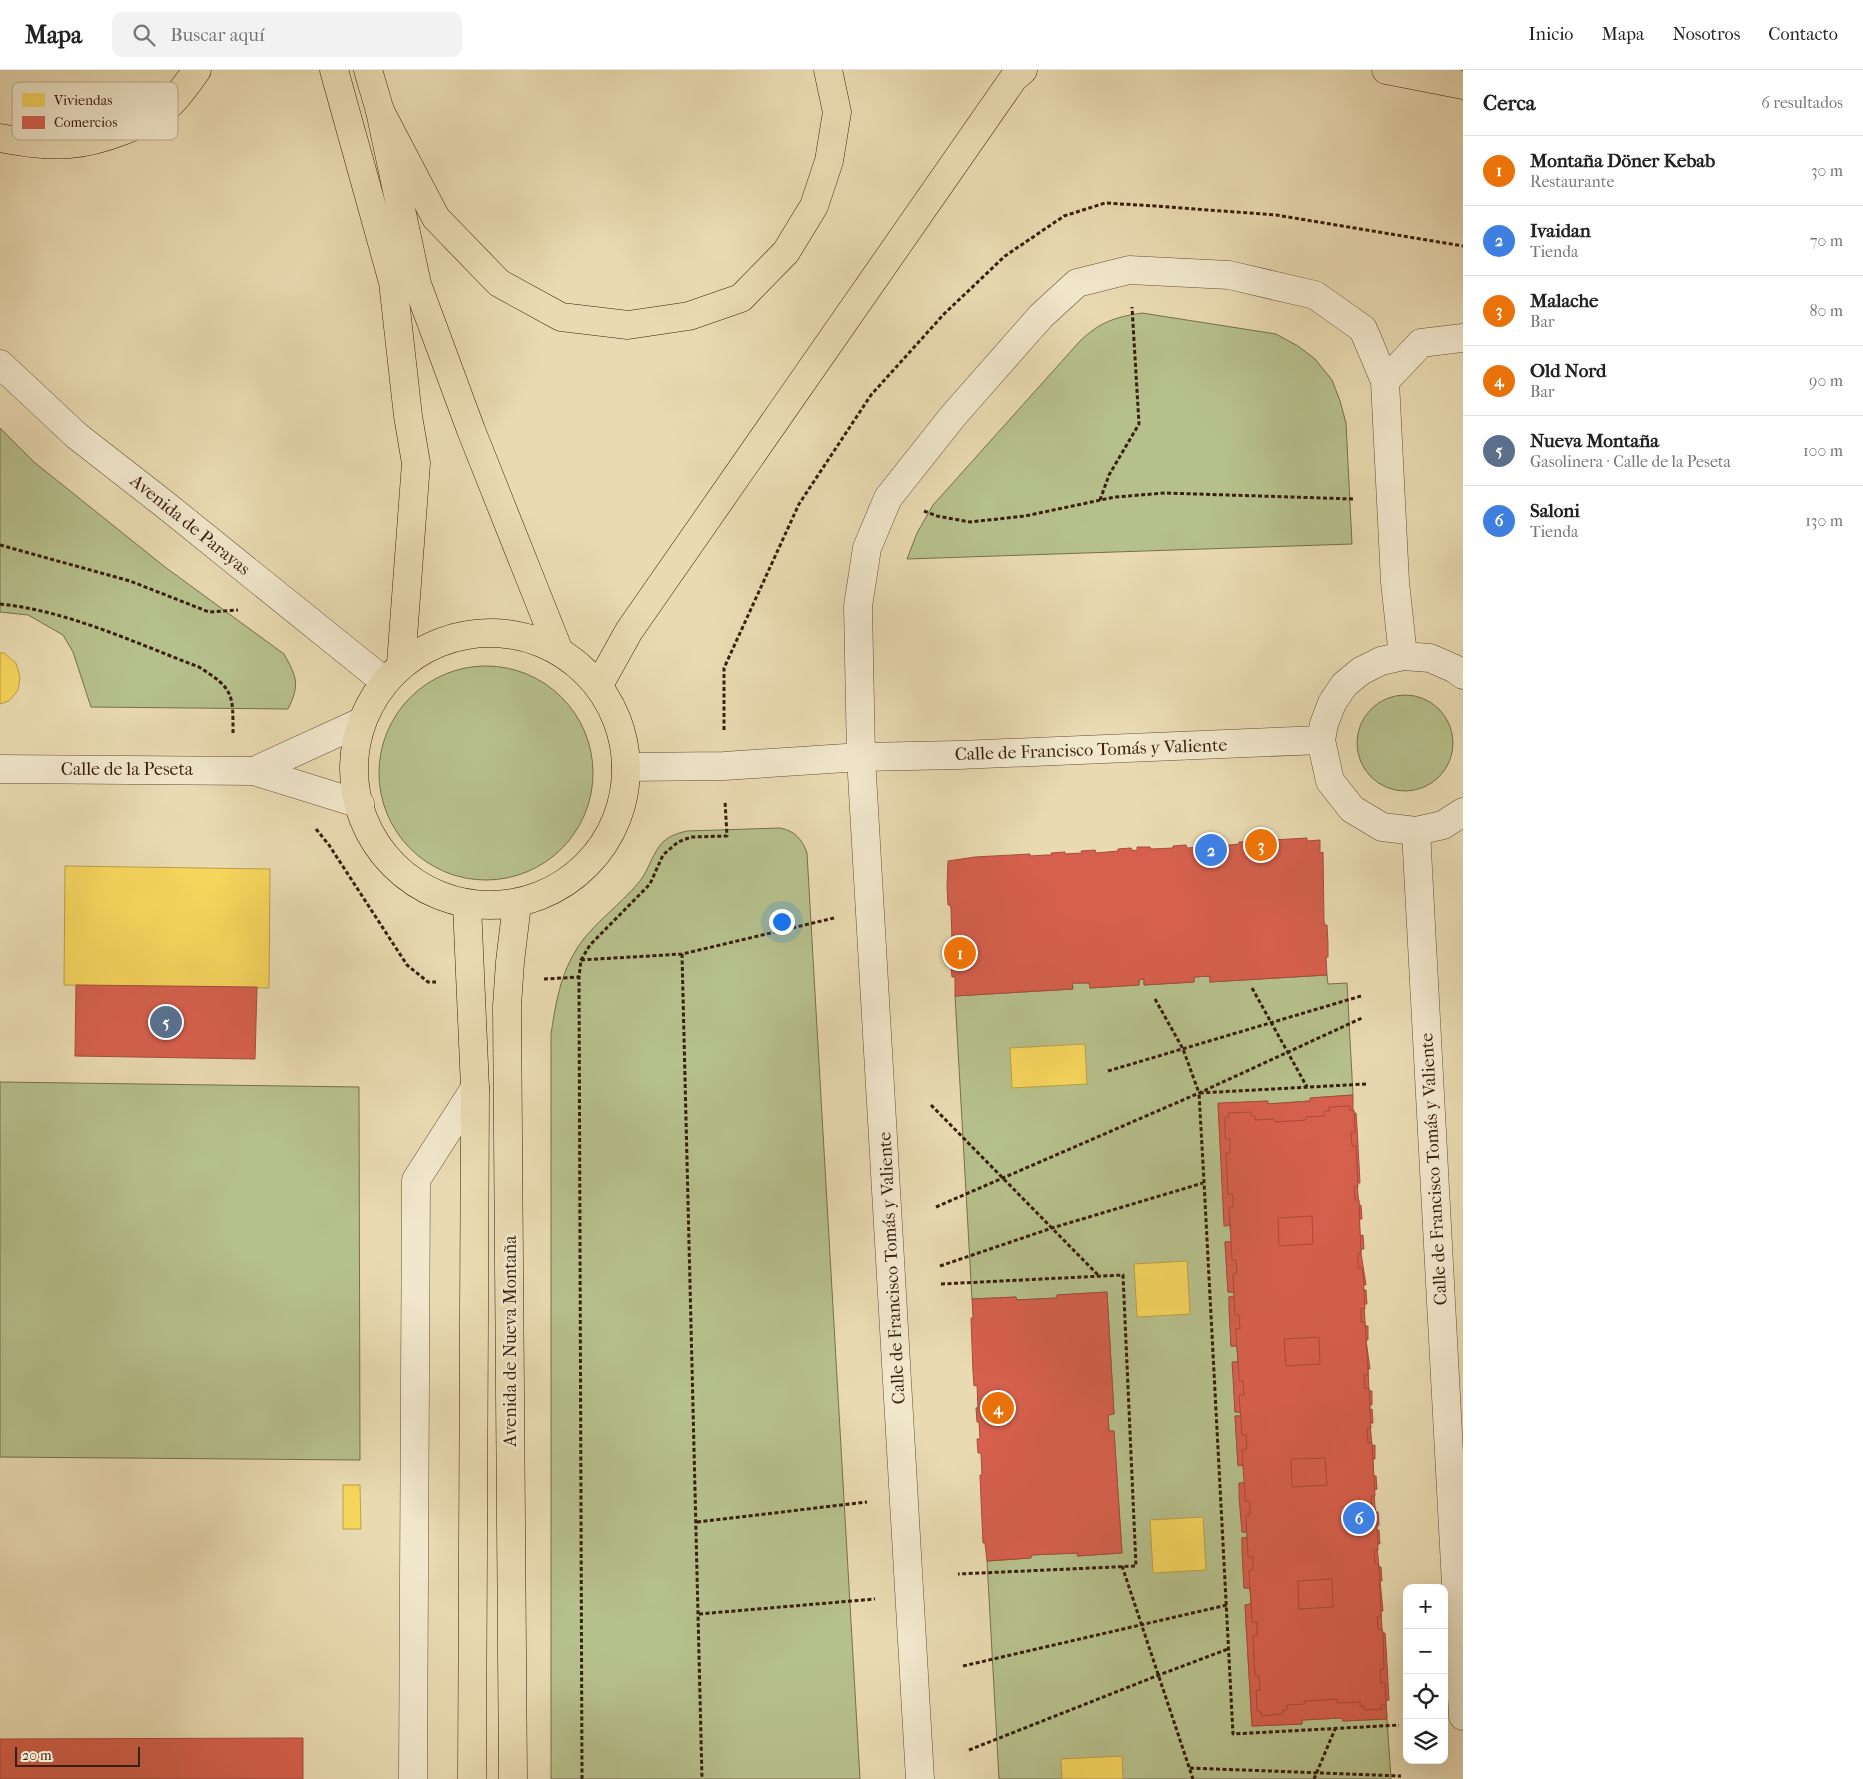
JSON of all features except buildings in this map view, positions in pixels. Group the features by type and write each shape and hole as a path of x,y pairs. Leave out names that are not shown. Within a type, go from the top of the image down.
{"main road":[{"path":"178,94 197,70"},
{"path":"334,70 393,282 408,416 416,463 392,673"},
{"path":"368,70 380,111 417,284 471,430 559,651"},
{"path":"380,111 436,218 499,283 561,317 628,326 689,316 741,298 786,252 814,206 829,161 837,112 828,70"},
{"path":"598,685 629,631 1013,79 1023,70"},
{"path":"1386,70 1463,85"},
{"path":"0,138 28,143 68,144 88,140"},
{"path":"485,632 516,634 559,651 598,685 621,730 626,767 612,830 587,865 548,893 517,904 467,905 408,880 372,840 360,804 353,764 361,722 392,673 442,640 485,632"},
{"name":"Avenida de Nueva Montaña","path":"514,1779 507,1006 517,904"},
{"name":"Avenida de Nueva Montaña","path":"467,905 475,1088 472,1779"}],"street":[{"name":"Calle de Francisco Tomás y Valiente","path":"920,1779 862,757 858,606 867,548 888,498 953,416 1034,323 1078,283 1129,270 1229,275 1315,295 1364,329 1385,381 1395,582 1403,656"},
{"path":"1385,381 1421,343 1463,338"},
{"name":"Avenida de Parayas","path":"0,364 77,436 170,508 392,673"},
{"path":"1463,676 1455,669 1430,658 1403,656 1374,664 1361,670 1344,685 1332,703 1324,724 1321,740 1330,781 1352,809 1382,827 1416,831 1443,825 1463,812"},
{"name":"Calle de la Peseta","path":"254,771 361,722"},
{"name":"Calle de Francisco Tomás y Valiente","path":"626,767 724,766 862,757 959,755 1321,740"},
{"name":"Calle de la Peseta","path":"0,769 254,771 360,804"},
{"name":"Calle de Francisco Tomás y Valiente","path":"1416,831 1463,1716"},
{"path":"413,1779 416,1180 475,1088"}],"path":[{"path":"1100,500 1109,475 1138,424 1135,332 1132,302"},
{"path":"917,509 937,516 970,522 1025,516 1115,497 1165,493 1326,500 1391,499"},
{"path":"0,545 130,582 209,612 238,610"},
{"path":"0,604 34,610 76,621 199,667 215,677 227,689 234,705 233,738"},
{"path":"312,824 329,845 407,965 428,982"},
{"path":"582,1779 579,977 581,960 682,954 839,917"},
{"path":"682,954 702,1779"},
{"path":"544,979 579,977"},
{"path":"1252,988 1307,1087"},
{"path":"1108,1071 1361,996"},
{"path":"1155,999 1183,1049 1199,1093 1233,1734 1399,1725"},
{"path":"936,1207 1199,1093 1362,1018"},
{"path":"1199,1093 1366,1084"},
{"path":"931,1105 1100,1276"},
{"path":"940,1266 1052,1228 1204,1182"},
{"path":"941,1284 1123,1275 1136,1566 958,1574"},
{"path":"696,1522 904,1498"},
{"path":"1122,1566 1193,1779"},
{"path":"699,1614 909,1596"},
{"path":"963,1666 1226,1605"},
{"path":"968,1750 1159,1674 1228,1649"},
{"path":"1314,1779 1336,1729"},
{"path":"1190,1768 1401,1776"}],"green space":[{"path":"1142,313 1276,334 1298,346 1315,359 1332,380 1346,423 1352,544 907,559 917,533 933,505 1080,341 1094,329 1108,321"},
{"path":"0,428 34,462 165,567 284,654 292,669 295,681 294,694 288,709 91,707 73,652 63,635 28,615 0,612"},
{"path":"486,666 507,668 527,674 545,684 562,697 575,714 585,732 591,752 593,773 591,794 585,814 575,832 562,849 545,862 527,872 507,878 486,880 465,878 445,872 427,862 410,849 397,832 387,814 381,794 379,773 381,752 387,732 397,714 410,697 427,684 445,674 465,668"},
{"path":"1405,695 1423,699 1439,709 1449,725 1453,743 1449,761 1439,777 1423,787 1405,791 1387,787 1371,777 1361,761 1357,743 1361,725 1371,709 1387,699"},
{"path":"780,828 790,831 797,836 807,853 860,1779 551,1779 551,1034 558,995 568,966 578,946 640,881 656,851 666,840 687,831"},
{"path":"1327,975 1328,984 1347,983 1353,1095 1268,1104 1267,1101 1218,1104 1225,1226 1230,1225 1232,1242 1225,1242 1228,1292 1234,1292 1235,1296 1229,1297 1231,1346 1237,1346 1238,1362 1233,1362 1235,1412 1240,1412 1241,1416 1235,1416 1238,1465 1243,1465 1245,1483 1239,1483 1242,1532 1247,1532 1248,1537 1242,1538 1244,1588 1250,1588 1251,1604 1245,1605 1252,1726 1302,1724 1302,1720 1342,1718 1343,1721 1387,1719 1391,1779 999,1779 987,1561 1031,1558 1031,1555 1078,1553 1078,1556 1122,1553 1114,1431 1109,1431 1108,1415 1114,1414 1107,1292 1057,1295 1057,1298 1017,1300 1016,1297 972,1299 955,996 1073,989 1072,983 1089,983 1090,988 1139,985 1139,980 1144,979 1144,985 1194,982 1194,977 1210,976 1210,982"},
{"path":"0,1082 359,1087 360,1460 0,1457"}],"place":[{"name":"Malache","path":"1261,845"},
{"name":"Ivaidan","path":"1211,850"},
{"name":"Montaña Döner Kebab","path":"960,953"},
{"name":"Nueva Montaña","path":"166,1022"},
{"name":"Old Nord","path":"998,1408"},
{"name":"Saloni","path":"1359,1518"}]}
